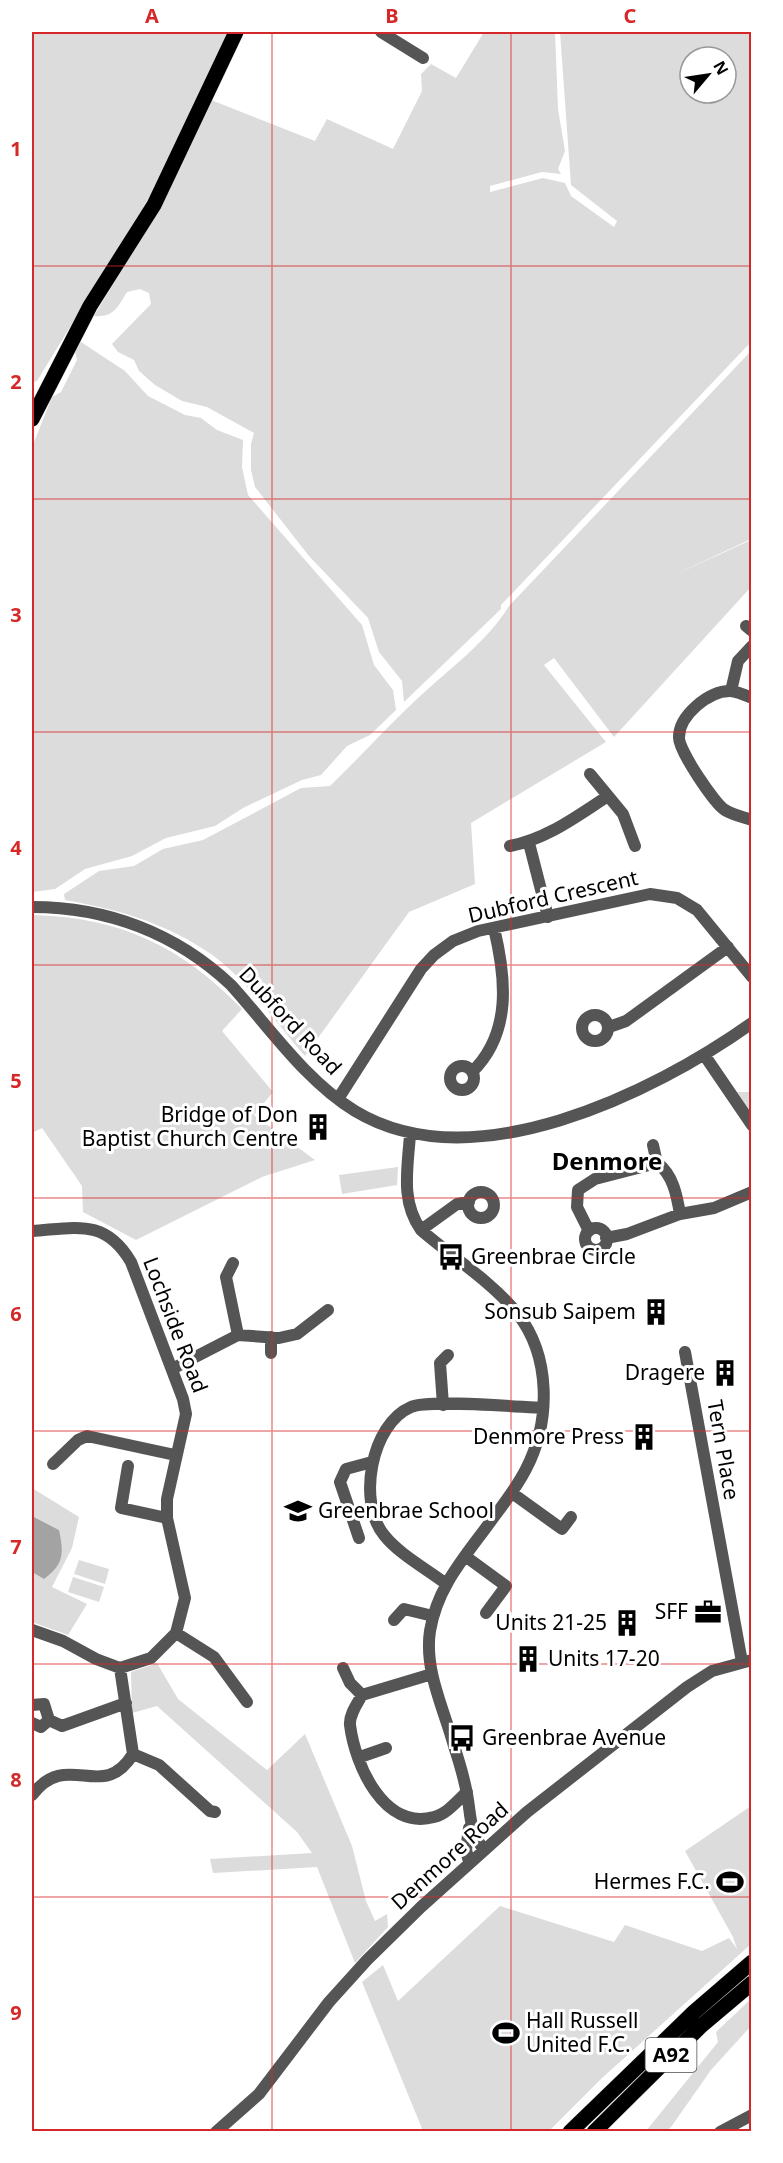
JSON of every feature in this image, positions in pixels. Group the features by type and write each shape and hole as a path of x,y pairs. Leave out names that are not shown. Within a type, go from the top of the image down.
{"main road":[{"path":"32,419 90,306 153,205 231,47 236,32"},
{"name":"A92","path":"570,2132 694,2012 752,1962"},
{"name":"A92","path":"596,2131 701,2026 752,1983"}],"street":[{"path":"381,32 423,58"},
{"path":"731,691 738,661 752,646"},
{"path":"752,698 731,691 712,696 684,719 672,737 708,792 724,810 752,820"},
{"path":"591,774 623,814 636,836"},
{"path":"510,846 529,843 568,822 608,796"},
{"path":"529,843 548,917"},
{"name":"Dubford Crescent","path":"338,1099 422,969 434,955 462,937 634,897 663,895 677,898 697,910 752,977"},
{"name":"Dubford Road","path":"32,907 97,912 136,924 178,944 215,970 299,1064 338,1099 378,1122 410,1134 450,1138 483,1136 522,1129 597,1107 705,1056 752,1023"},
{"path":"472,1072 485,1059 496,1036 503,1006 504,976 494,928"},
{"path":"609,1027 626,1021 728,947"},
{"path":"705,1056 752,1125"},
{"path":"410,1134 406,1190 411,1216 421,1230 502,1297 518,1315 533,1341 540,1366 543,1408 527,1467 512,1492 445,1583 434,1616 429,1654 432,1674 467,1792 474,1836 484,1849"},
{"path":"653,1145 657,1163 669,1176 677,1194 680,1214"},
{"path":"589,1231 577,1207 578,1190 595,1179 657,1163"},
{"path":"606,1238 627,1234 680,1214 714,1208 752,1192"},
{"path":"421,1230 456,1204 469,1202"},
{"name":"Lochside Road","path":"32,1230 91,1228 114,1239 131,1262 172,1369 186,1414 175,1455 167,1518 185,1598 176,1633"},
{"path":"601,1230 606,1238 603,1248 592,1250 585,1240 589,1231 601,1230"},
{"path":"226,1266 226,1288 238,1335"},
{"path":"172,1369 238,1335 271,1337 297,1334 328,1310"},
{"path":"271,1337 272,1353"},
{"name":"Tern Place","path":"685,1352 747,1661"},
{"path":"443,1405 440,1363 448,1355"},
{"path":"445,1583 382,1534 372,1505 372,1462 382,1437 397,1415 418,1405 543,1408"},
{"path":"53,1464 83,1437 90,1436 175,1455"},
{"path":"60,1438 70,1448"},
{"path":"359,1538 340,1482 346,1469 372,1462"},
{"path":"128,1466 121,1508 167,1518"},
{"path":"512,1492 562,1529 571,1517"},
{"path":"465,1556 506,1586 486,1613"},
{"path":"394,1620 404,1609 434,1616"},
{"path":"32,1630 63,1641 96,1659 120,1668 151,1658 176,1633 214,1658 247,1702"},
{"name":"Denmore Road","path":"216,2132 259,2094 329,2002 367,1960 469,1862 687,1687 712,1671 747,1661"},
{"path":"120,1668 133,1754"},
{"path":"343,1668 350,1683 362,1695"},
{"path":"362,1695 432,1674"},
{"path":"362,1695 350,1723 360,1756 375,1792 383,1803 391,1810 414,1819 433,1817 446,1812 467,1792"},
{"path":"32,1705 44,1704 50,1720 62,1726 126,1703"},
{"path":"32,1723 41,1727 50,1720"},
{"path":"360,1756 386,1748"},
{"path":"32,1795 41,1783 58,1774 68,1772 101,1778 111,1777 133,1754"},
{"path":"133,1754 159,1765 210,1811 215,1812"},
{"path":"469,1862 466,1850 471,1819"},
{"path":"720,2132 752,2115"}],"shaded area":[{"path":"32,32 230,32 150,196 37,381 32,382"},
{"path":"484,32 555,32 558,109 565,151 558,169 561,174 542,172 490,186 490,192 543,178 565,183 571,196 614,227 617,221 571,185 560,32 751,32 751,342 501,605 501,609 404,702 402,681 379,652 368,618 309,556 255,487 251,470 251,444 254,433 207,407 182,401 155,385 139,371 134,360 118,352 112,344 151,304 149,293 140,289 127,292 118,307 110,313 94,316 167,194 211,100 315,141 327,119 393,149 422,91 421,74 431,64 456,78"},
{"path":"81,342 125,371 148,396 185,415 201,418 217,430 243,440 242,467 248,495 362,625 374,665 393,690 396,710 370,735 347,746 321,775 302,780 243,808 215,826 166,838 132,856 85,869 55,889 32,892 32,447 52,397 61,392 77,360 75,351"},
{"path":"751,351 751,539 668,578 751,540 751,587 614,737 554,658 544,665 606,742 471,823 475,884 409,912 305,1056 249,989 211,954 177,934 141,919 65,900 64,894 99,871 134,866 163,849 203,840 301,788 330,786 407,709 479,643 509,606"},
{"path":"32,915 93,922 147,939 196,968 219,987 242,1009 222,1031 273,1092 254,1115 315,1160 262,1177 136,1240 83,1212 82,1186 42,1128 32,1133"},
{"path":"737,1092 751,1092 751,1114"},
{"path":"398,1167 397,1185 342,1194 339,1175"},
{"path":"32,1488 79,1517 72,1548 52,1587 87,1604 68,1635 32,1622 32,1572 44,1579 59,1530 32,1516"},
{"path":"32,1516 59,1530 61,1538 62,1552 59,1563 44,1579 32,1572"},
{"path":"79,1560 109,1569 105,1584 74,1574"},
{"path":"73,1577 104,1587 99,1602 68,1592"},
{"path":"157,1663 178,1699 267,1770 305,1734 352,1846 366,1901 375,1921 387,1914 388,1927 355,1963 317,1867 213,1873 210,1859 312,1853 297,1832 157,1706 132,1713 131,1672"},
{"path":"751,1806 751,1944 602,2078 549,2131 423,2131 362,1982 383,1965 398,2001 500,1906 614,1942 625,1925 702,1951 729,1938 737,1949 733,1937 685,1851"},
{"path":"751,1999 751,2026 711,2070 671,2127 666,2131 646,2131 718,2042 716,2032"}],"place":[{"name":"Bridge of Don Baptist Church Centre","path":"318,1127"},
{"name":"Greenbrae Circle","path":"451,1257"},
{"name":"Sonsub Saipem","path":"656,1312"},
{"name":"Dragere","path":"725,1373"},
{"name":"Denmore Press","path":"644,1437"},
{"name":"Greenbrae School","path":"298,1511"},
{"name":"SFF","path":"708,1612"},
{"name":"Units 21-25","path":"627,1623"},
{"name":"Units 17-20","path":"528,1659"},
{"name":"Greenbrae Avenue","path":"462,1738"},
{"name":"Hermes F.C.","path":"730,1882"},
{"name":"Hall Russell United F.C.","path":"506,2033"}],"district":[{"name":"Denmore","path":"607,1162"}]}
